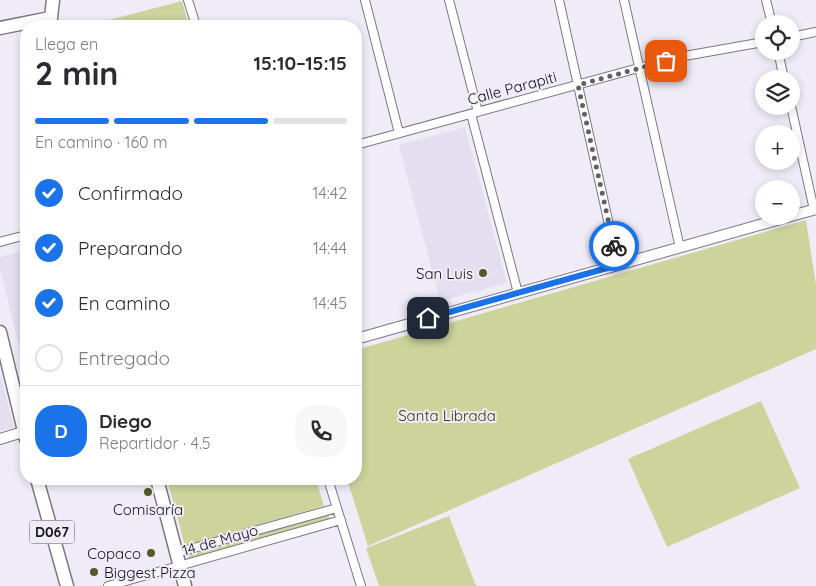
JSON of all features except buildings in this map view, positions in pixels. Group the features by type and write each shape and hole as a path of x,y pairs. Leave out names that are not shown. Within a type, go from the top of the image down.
{"main road":[{"path":"50,20 53,0"},
{"path":"0,28 20,26"},
{"path":"0,332 20,410"},
{"name":"D067","path":"39,485 67,586"},
{"path":"159,485 185,586"}],"street":[{"path":"188,0 194,20"},
{"path":"365,0 399,133"},
{"path":"449,0 474,113 518,293"},
{"path":"559,0 618,265"},
{"path":"624,0 680,248"},
{"path":"766,0 770,15"},
{"path":"800,35 816,32"},
{"name":"Calle Parapiti","path":"362,143 679,57 755,44"},
{"path":"792,115 815,209 800,213"},
{"path":"362,337 760,225"},
{"path":"0,242 20,237"},
{"path":"0,438 20,435"},
{"path":"330,485 360,586"},
{"name":"14 de Mayo","path":"108,586 178,560 336,508"},
{"name":"14 de Mayo","path":"178,560 340,520"}],"shaded area":[{"path":"465,127 507,283 440,301 399,145"},
{"path":"20,252 20,351 0,269 0,257"},
{"path":"0,374 14,427 0,431"}],"green space":[{"path":"182,1 187,20 109,20"},
{"name":"Santa Librada","path":"806,220 816,285 816,349 368,546 349,485 362,485 362,348 789,225 800,225 800,222"},
{"path":"761,401 800,488 667,547 628,459"},
{"path":"169,485 318,485 324,506 185,546"},
{"path":"329,515 329,519 189,559 187,556 188,555"},
{"path":"449,516 476,586 379,586 366,548"}],"way so far":[{"path":"614,246 578,85 666,61"}],"place":[{"name":"San Luis","path":"483,273"},
{"name":"Comisaría","path":"148,492"},
{"name":"Copaco","path":"151,553"},
{"name":"Biggest Pizza","path":"94,572"}],"route":[{"path":"428,318 618,265 614,246"}]}
